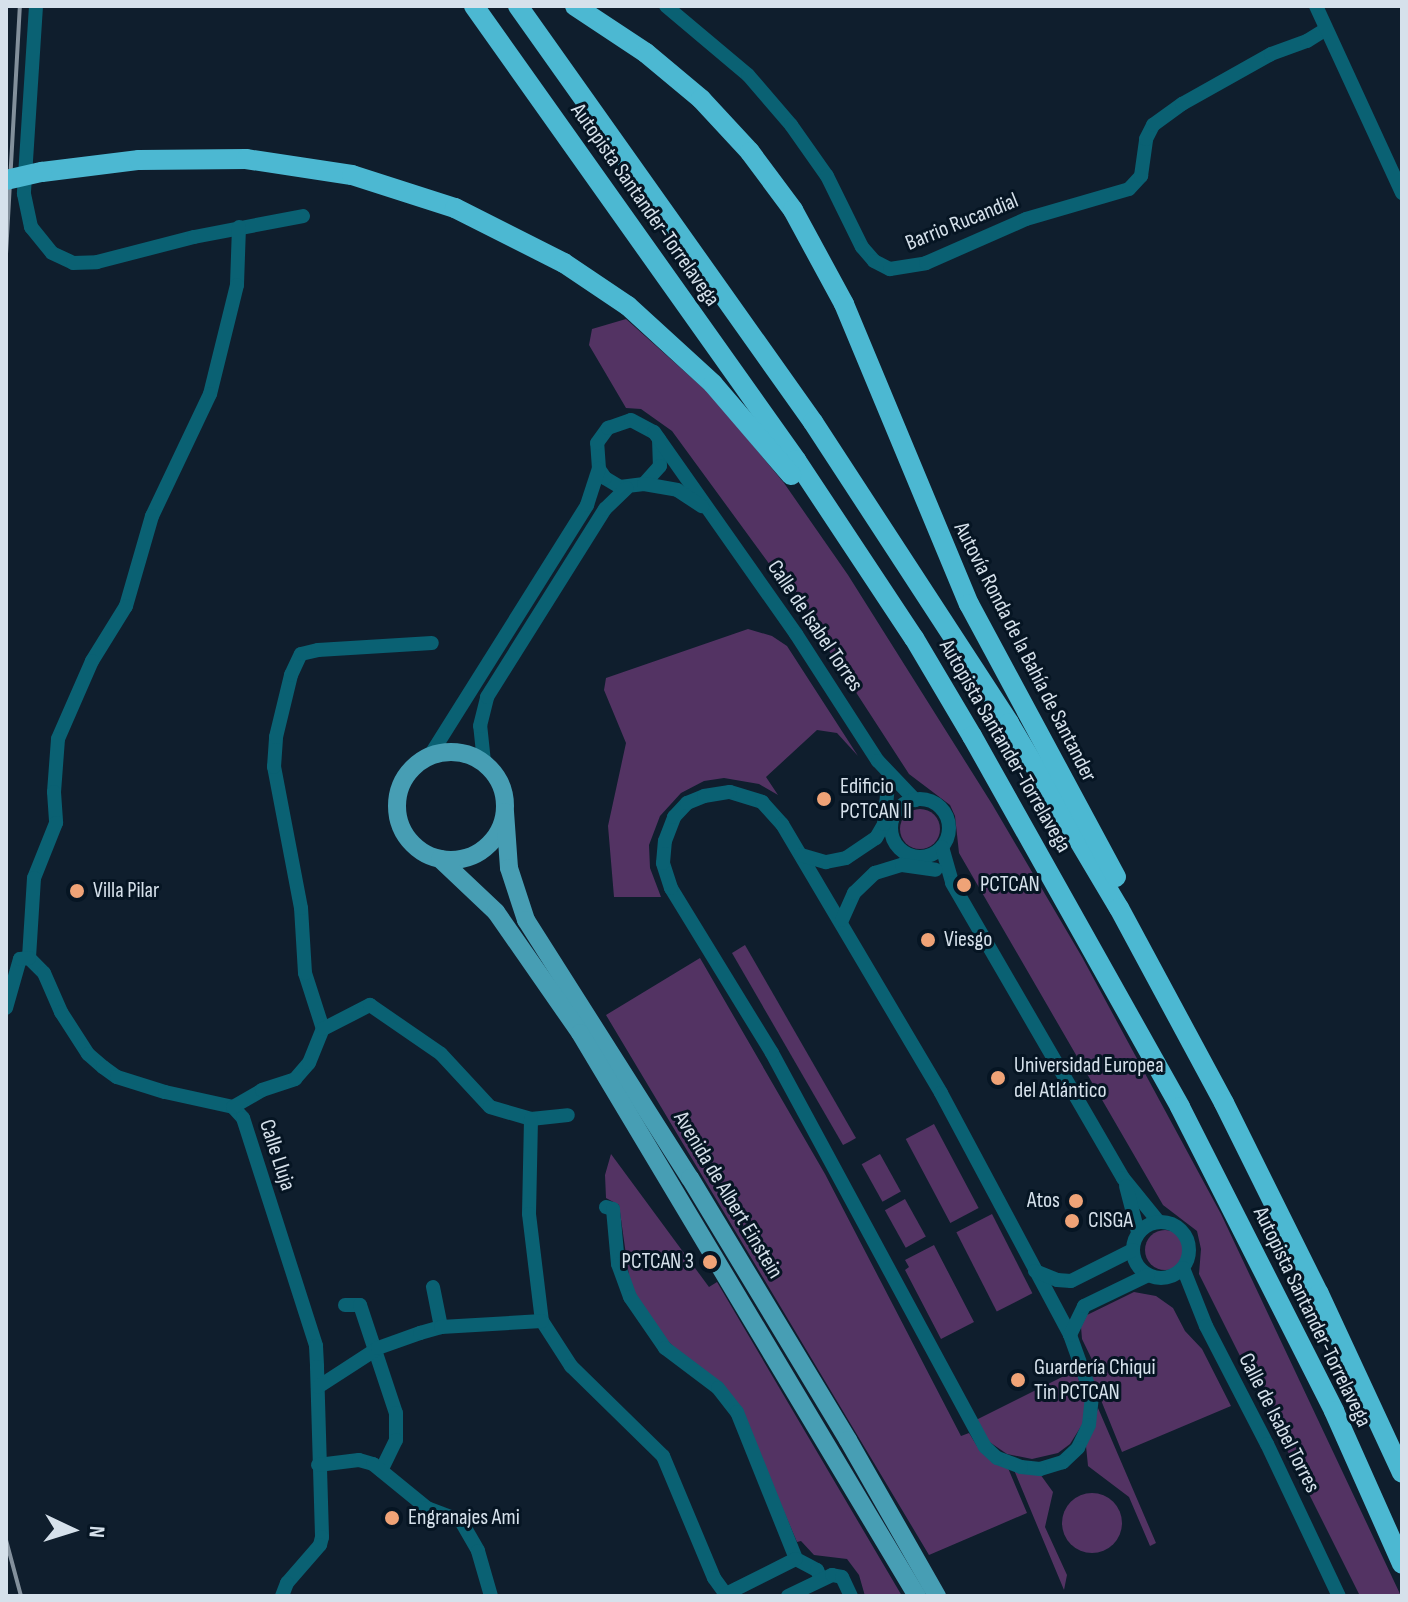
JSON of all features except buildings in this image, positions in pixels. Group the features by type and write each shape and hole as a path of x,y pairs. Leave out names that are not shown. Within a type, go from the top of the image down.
{"highway":[{"name":"Autopista Santander-Torrelavega","path":"474,6 829,508 914,638 1052,873 1149,1048 1334,1411 1402,1564"},
{"name":"Autopista Santander-Torrelavega","path":"518,6 806,412 990,692 1172,1004 1319,1294 1402,1473"},
{"name":"Autovía Ronda de la Bahía de Santander","path":"583,11 646,53 701,99 773,180 812,241 859,339 924,505 969,604 1141,926 1319,1294"},
{"path":"6,180 42,172 139,160 212,158 283,163 352,175 422,195 490,224 564,263 605,290 692,362 791,475 869,587 1052,873"}],"main road":[{"path":"456,752 484,762 502,786 505,812 494,840 469,857 440,859 415,846 401,829 397,817 396,804 405,777 431,754 456,752"},
{"name":"Avenida de Albert Einstein","path":"505,812 509,868 526,920 690,1178 848,1440 937,1596"},
{"name":"Avenida de Albert Einstein","path":"440,859 496,912 580,1033 917,1596"}],"street":[{"path":"36,6 24,194 26,213 41,243 63,260 85,264 239,227 303,216"},
{"name":"Barrio Rucandial","path":"666,6 748,75 791,125 827,176 862,247 874,261 890,269 926,263 1026,219 1129,189 1141,176 1146,139 1153,125 1182,104 1271,54 1307,41 1326,29"},
{"path":"1316,6 1402,193"},
{"path":"6,1008 20,959 29,958 34,878 56,823 55,767 66,714 92,661 126,606 152,516 210,394 237,285 239,227"},
{"path":"431,754 587,505 599,469 597,443 614,424 640,422 659,439 660,466 644,484 627,488 605,509 487,697 480,726 484,762"},
{"name":"Calle de Isabel Torres","path":"659,439 796,634 878,761 915,800"},
{"path":"599,469 605,478 627,488"},
{"name":"Calle de Isabel Torres","path":"644,484 677,490 714,518"},
{"path":"323,1029 305,973 301,908 274,767 276,737 291,675 301,654 432,643"},
{"name":"Calle de Isabel Torres","path":"878,761 896,811"},
{"path":"730,792 762,802 801,855 842,920 941,1093 1070,1335 1092,1396 1089,1425 1078,1448 1063,1462 1040,1469 1021,1467 997,1458 974,1430 772,1053 671,888 663,863 665,841 674,817 687,803 704,796 730,792"},
{"path":"801,855 826,862 846,858 876,838 884,824 887,793"},
{"path":"952,883 919,857 903,852 892,837 896,811 915,800 930,801 944,812 949,830 942,847 952,883 1123,1178 1158,1221 1179,1227 1186,1235 1189,1258 1183,1268 1164,1278 1148,1275 1136,1263 1133,1250 1138,1232 1123,1178"},
{"path":"919,857 942,847"},
{"path":"842,920 854,893 875,873 902,865 936,870"},
{"name":"Calle Lluja","path":"29,958 44,973 61,1012 88,1054 103,1067 117,1077 151,1088 233,1107 243,1118 312,1334 318,1387 320,1545 287,1583 282,1596"},
{"path":"233,1107 262,1090 295,1079 309,1063 323,1029 362,1006 375,1007 441,1054 483,1102 531,1119 568,1115"},
{"path":"531,1119 529,1214 542,1321 571,1366 618,1415 652,1441 663,1456 714,1578 727,1595 796,1559"},
{"path":"606,1207 613,1209 618,1264 630,1297 665,1348 718,1388 737,1412 796,1559 817,1570 821,1579"},
{"path":"1138,1232 1158,1221"},
{"path":"1035,1271 1057,1280 1071,1281 1133,1250"},
{"name":"Calle de Isabel Torres","path":"1183,1268 1206,1326 1267,1444 1339,1596"},
{"path":"1070,1335 1084,1306 1148,1275"},
{"path":"433,1287 441,1327"},
{"path":"345,1305 360,1305 398,1424 396,1440 381,1471"},
{"path":"318,1387 373,1351 441,1327 542,1321"},
{"path":"318,1465 359,1460 373,1464 427,1508 461,1521 478,1551 491,1596"},
{"path":"788,1596 832,1575 842,1577 851,1596"}],"shaded area":[{"path":"626,319 712,396 784,483 848,575 992,804 1082,957 1221,1214 1401,1596 1360,1596 1199,1274 1201,1249 1197,1231 1163,1205 959,853 955,816 950,805 909,774 800,606 672,431 641,409 626,408 589,345 592,329"},
{"path":"748,629 772,636 787,646 858,756 837,733 817,730 766,777 778,795 759,784 724,778 704,781 681,793 660,816 649,845 650,868 661,897 614,897 608,826 626,743 604,690 606,678"},
{"path":"920,809 934,815 940,829 934,843 920,849 906,843 900,829 906,815"},
{"path":"745,945 856,1138 849,1142 843,1145 732,953"},
{"path":"700,958 825,1174 961,1436 969,1433 977,1446 1008,1468 1027,1513 929,1555 606,1015"},
{"path":"934,1124 979,1208 950,1223 906,1139"},
{"path":"611,1154 709,1287 717,1282 902,1596 865,1596 859,1575 847,1559 814,1555 801,1541 797,1542 739,1407 659,1333 639,1304 629,1276 619,1205 606,1198 605,1175"},
{"path":"880,1154 901,1192 882,1202 862,1164"},
{"path":"905,1199 926,1237 906,1248 885,1210"},
{"path":"992,1214 1032,1293 997,1311 956,1232"},
{"path":"1165,1230 1179,1236 1185,1250 1179,1264 1165,1270 1151,1264 1145,1250 1151,1236"},
{"path":"934,1245 974,1322 941,1339 905,1270 909,1267 905,1260"},
{"path":"1134,1292 1156,1296 1173,1308 1185,1331 1202,1349 1231,1406 1122,1452 1090,1373 1097,1370 1082,1339 1081,1327 1087,1315"},
{"path":"1076,1370 1086,1405 1085,1420 1070,1444 1058,1453 1032,1459 1007,1454 988,1441 976,1420"},
{"path":"1098,1408 1156,1543 1150,1546 1129,1497 1088,1466 1086,1446"},
{"path":"1014,1470 1040,1474 1053,1492 1045,1527 1067,1575 1064,1590"},
{"path":"1092,1493 1103,1495 1113,1502 1120,1512 1120,1534 1113,1544 1103,1551 1092,1553 1081,1551 1071,1544 1064,1534 1062,1523 1064,1512 1071,1502 1081,1495"}],"railway":[{"path":"6,254 20,6"},
{"path":"6,1540 21,1596"}],"place":[{"name":"Edificio PCTCAN II","path":"824,799"},
{"name":"PCTCAN","path":"964,885"},
{"name":"Villa Pilar","path":"77,891"},
{"name":"Viesgo","path":"928,940"},
{"name":"Universidad Europea del Atlántico","path":"998,1078"},
{"name":"Atos","path":"1076,1201"},
{"name":"CISGA","path":"1072,1221"},
{"name":"PCTCAN 3","path":"710,1262"},
{"name":"Guardería Chiqui Tin PCTCAN","path":"1018,1380"},
{"name":"Engranajes Ami","path":"392,1518"}]}
